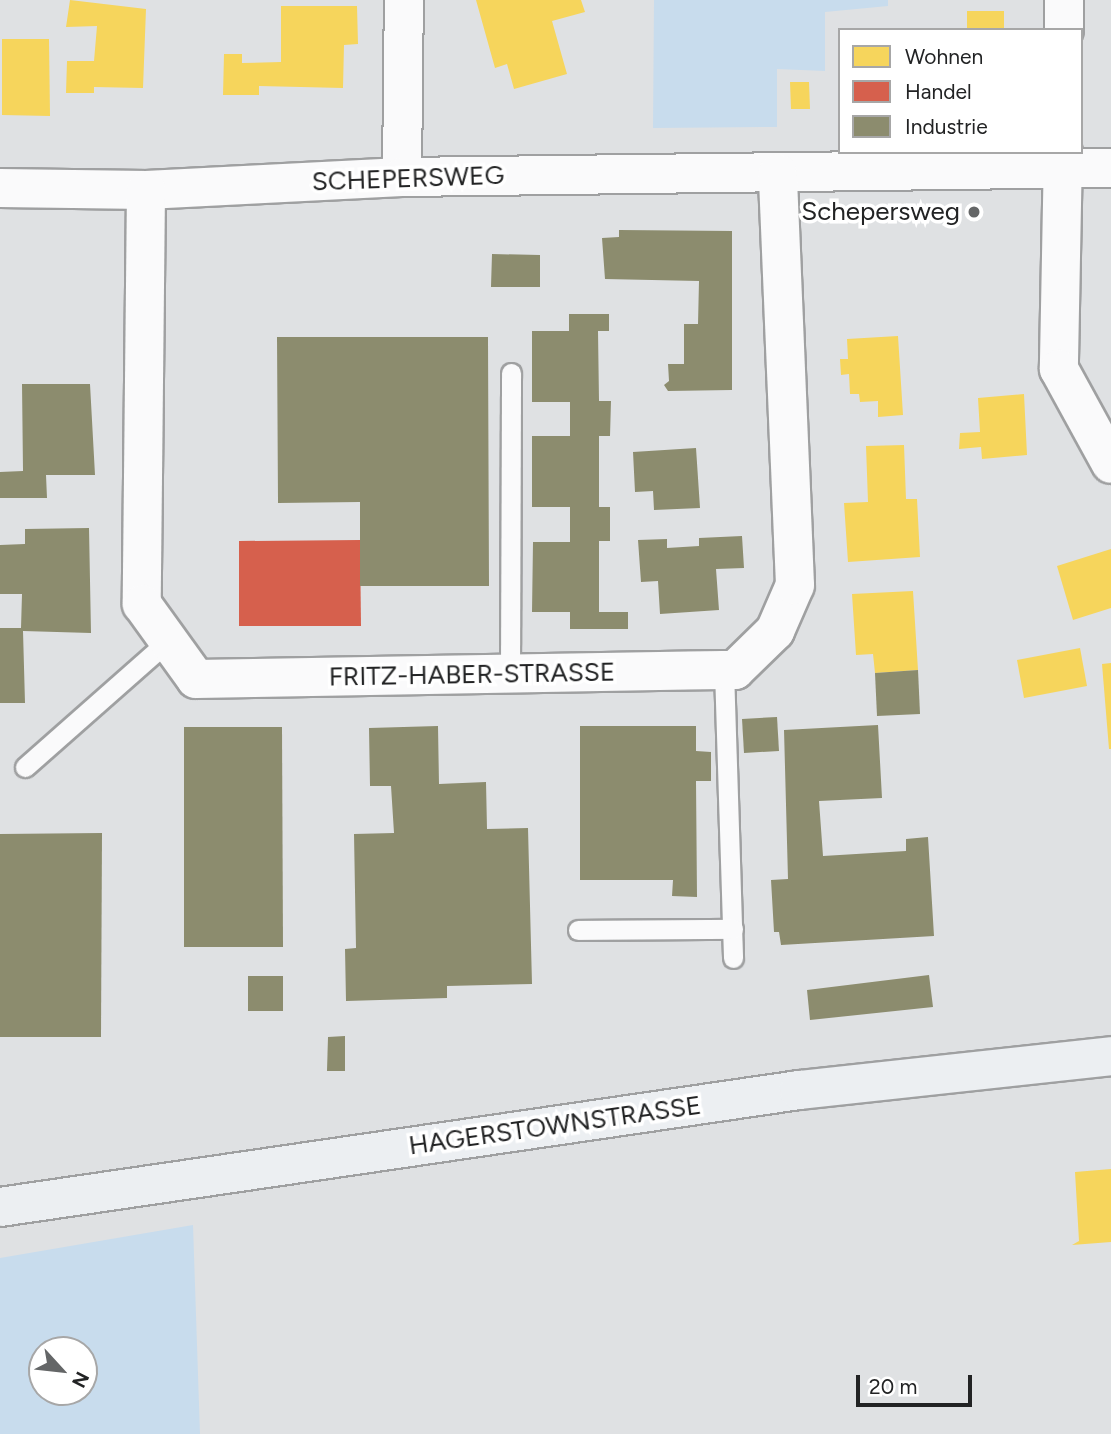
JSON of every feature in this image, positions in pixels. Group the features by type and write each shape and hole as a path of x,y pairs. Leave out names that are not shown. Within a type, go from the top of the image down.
{"main road":[{"name":"HAGERSTOWNSTRASSE","path":"0,1207 799,1090 1111,1056"}],"street":[{"path":"402,177 404,0"},
{"path":"1064,0 1064,28"},
{"path":"1063,160 1059,369 1111,464"},
{"name":"SCHEPERSWEG","path":"0,188 146,190 402,177 778,173 1063,160 1111,168"},
{"name":"FRITZ-HABER-STRASSE","path":"146,190 142,604 196,679 735,670 775,631 795,585 778,173"}],"lane":[{"path":"510,674 511,373"},
{"path":"25,767 168,641"},
{"path":"724,670 733,958"},
{"path":"578,930 733,929"}],"shaded area":[{"path":"654,0 888,0 888,6 825,12 825,71 777,69 777,127 653,128"},
{"path":"193,1225 200,1434 0,1434 0,1258"}],"building: Wohnen":[{"path":"70,0 146,9 143,88 94,87 94,93 66,93 67,61 94,61 97,26 66,27"},
{"path":"476,0 581,0 585,12 552,21 567,74 514,89 507,64 495,68"},
{"path":"281,6 357,6 358,44 344,45 343,88 259,86 259,95 223,95 224,54 242,54 242,63 281,62"},
{"path":"967,11 1004,11 1004,28 967,28"},
{"path":"2,39 49,39 50,116 2,115"},
{"path":"790,82 809,82 810,109 791,109"},
{"path":"898,336 903,415 878,417 878,401 860,402 859,394 850,394 849,374 841,375 840,359 848,359 847,339"},
{"path":"1024,394 1027,455 982,459 981,447 959,449 960,433 980,432 978,398"},
{"path":"904,445 906,499 917,499 920,557 848,562 844,503 868,502 866,446"},
{"path":"1111,549 1111,608 1073,620 1057,566"},
{"path":"913,591 918,670 875,673 873,654 856,655 852,594"},
{"path":"1080,648 1087,686 1024,698 1017,660"},
{"path":"1111,663 1111,749 1109,749 1102,664"},
{"path":"1111,1169 1111,1242 1072,1245 1079,1241 1075,1172"}],"building: Handel":[{"path":"360,540 361,626 239,626 239,541"}],"building: Industrie":[{"path":"619,230 732,231 732,390 668,391 664,385 669,381 668,364 684,364 684,324 698,324 699,281 605,279 602,238 619,237"},
{"path":"492,254 540,255 540,287 491,287"},
{"path":"569,314 609,314 609,331 598,331 599,401 611,401 610,436 599,436 599,507 610,507 610,541 599,541 599,612 628,612 628,629 570,629 570,612 532,612 533,542 570,542 570,507 532,507 532,436 570,436 570,402 532,402 532,331 569,331"},
{"path":"277,337 488,337 489,586 360,586 360,502 278,503"},
{"path":"22,384 90,384 95,475 46,475 47,498 0,498 0,472 23,471"},
{"path":"696,448 700,508 654,510 653,491 635,492 633,452"},
{"path":"89,528 91,633 23,631 25,703 0,703 0,628 21,628 22,594 0,594 0,545 25,544 25,529"},
{"path":"742,536 744,568 716,569 719,610 660,614 658,581 641,582 638,540 667,539 667,548 699,546 699,538"},
{"path":"918,670 920,714 877,716 875,673"},
{"path":"777,717 779,751 744,753 742,719"},
{"path":"878,725 882,798 819,801 823,856 906,851 906,839 928,837 934,936 781,945 779,932 774,932 771,880 788,879 784,730"},
{"path":"438,726 439,784 486,782 487,829 528,828 532,984 447,986 447,998 346,1001 345,949 356,948 354,834 394,833 391,786 370,786 369,728"},
{"path":"580,726 696,726 696,751 711,752 711,781 696,781 697,897 672,896 673,880 580,880"},
{"path":"184,727 282,727 283,947 184,947"},
{"path":"102,833 101,1037 0,1037 0,834"},
{"path":"929,975 933,1007 810,1020 807,990"},
{"path":"248,976 283,976 283,1011 248,1011"},
{"path":"345,1036 345,1071 327,1071 328,1037"}],"place":[{"name":"Schepersweg","path":"974,212"}]}
